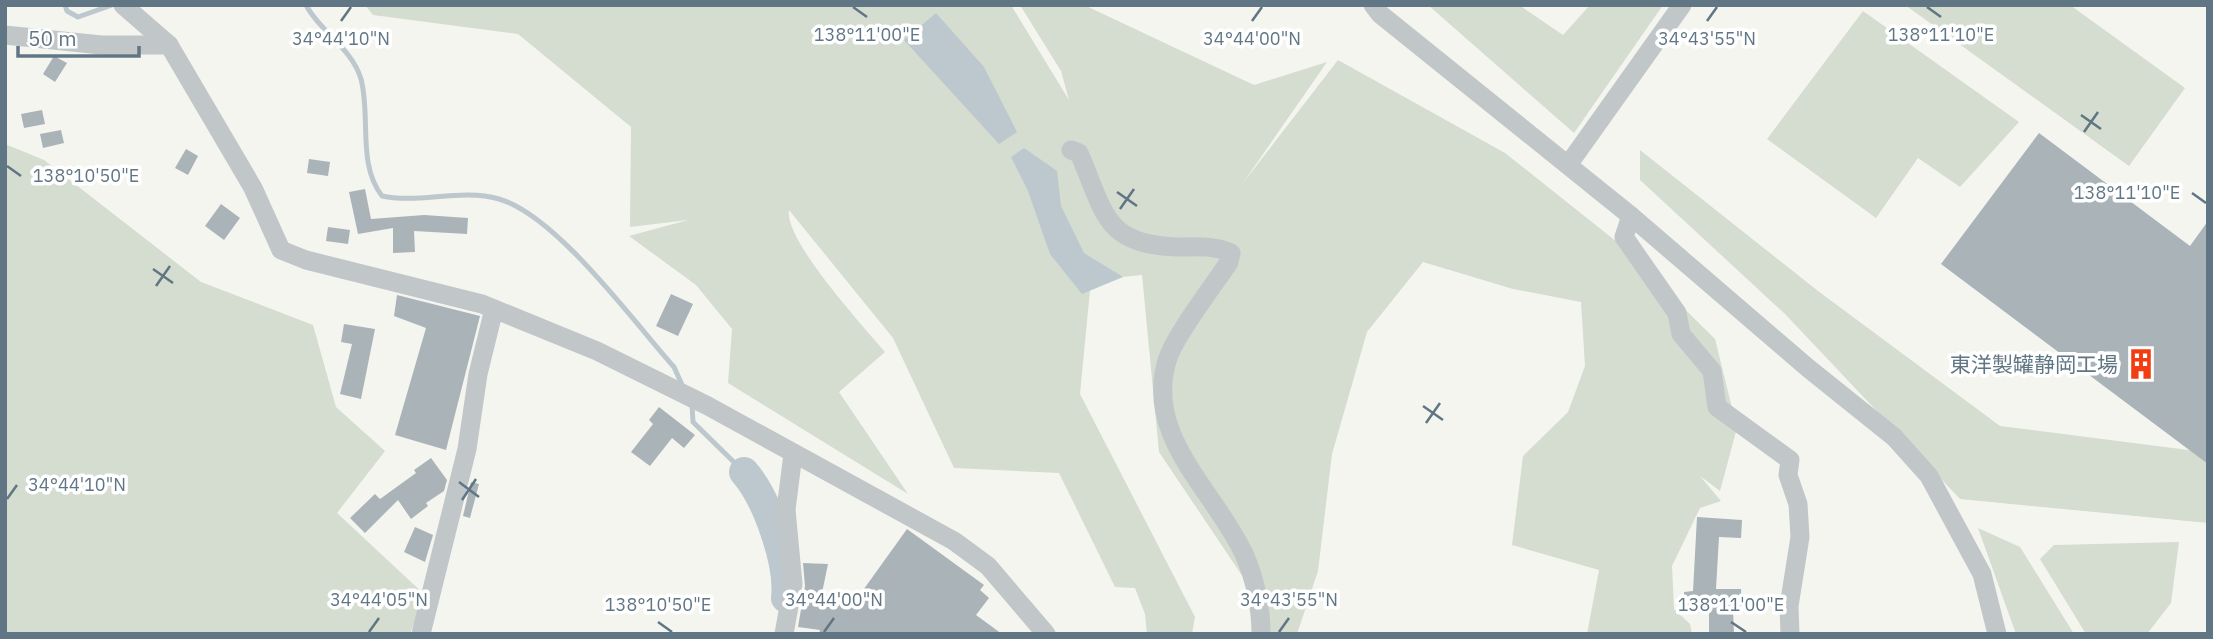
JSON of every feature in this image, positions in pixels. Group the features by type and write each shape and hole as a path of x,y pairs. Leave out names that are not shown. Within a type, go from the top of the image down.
{"street":[{"path":"123,5 170,46 253,188 281,250 306,260 494,309 597,351 708,406 954,541 988,566 1046,634"},
{"path":"1373,5 1441,65 1568,164 1808,368 1894,437 1929,476 1983,574 1997,634"},
{"path":"1568,164 1682,5"},
{"path":"5,35 66,39 101,45 170,46"},
{"path":"1071,150 1079,153 1108,220 1123,237 1157,246 1220,248 1230,253 1229,262 1167,358 1160,391 1164,417 1180,453 1244,554 1254,582 1261,634"},
{"path":"1631,216 1624,237 1677,313 1681,334 1712,371 1717,407 1790,460 1788,475 1798,504 1800,537 1789,606 1790,634"},
{"path":"421,634 467,449 478,374 494,309"},
{"path":"784,634 793,584 786,510 793,454"}],"shaded area":[{"path":"365,5 1011,5 1069,100 1061,71 1020,5 1084,5 1254,85 1327,62 1243,183 1338,60 1505,153 1617,242 1715,339 1737,428 1720,491 1700,476 1721,501 1700,508 1672,566 1674,609 1690,624 1692,634 1587,634 1599,570 1512,545 1523,456 1568,412 1585,366 1581,302 1513,289 1423,262 1367,332 1332,454 1318,571 1297,634 1262,634 1243,577 1159,452 1142,275 1091,280 1080,394 1195,617 1192,634 1147,634 1145,614 1135,588 1115,587 1059,473 954,468 893,338 789,210 791,224 811,261 885,352 839,392 908,494 728,383 732,329 696,285 629,236 688,220 630,227 631,127 518,34 373,15"},
{"path":"1428,5 1519,5 1563,35 1590,5 1663,5 1574,133"},
{"path":"1905,5 2070,5 2185,88 2129,166"},
{"path":"1863,11 2019,122 1960,187 1918,158 1876,218 1767,139"},
{"path":"936,13 984,67 1017,132 999,144 904,40"},
{"path":"5,144 44,160 201,282 313,325 336,407 385,451 337,513 425,595 410,634 5,634"},
{"path":"1024,148 1057,171 1061,206 1084,253 1123,277 1082,294 1050,254 1028,191 1011,157"},
{"path":"1640,150 1818,291 2000,426 2196,451 2208,461 2208,523 1960,499 1785,314 1640,180"},
{"path":"1978,528 2020,547 2074,634 2016,634"},
{"path":"2179,542 2171,603 2147,634 2086,634 2040,559 2054,545"}],"building":[{"path":"54,56 67,63 55,82 43,74"},
{"path":"42,110 45,124 24,128 21,114"},
{"path":"61,130 64,143 43,148 40,134"},
{"name":"東洋製罐静岡工場","path":"2039,133 2190,246 2208,221 2208,464 1941,264"},
{"path":"186,149 198,156 188,175 175,168"},
{"path":"309,159 330,162 328,176 307,173"},
{"path":"365,189 371,219 424,215 468,218 467,234 414,231 415,252 393,253 393,228 358,234 349,192"},
{"path":"221,204 240,218 224,240 205,226"},
{"path":"328,227 350,230 348,244 326,241"},
{"path":"671,294 693,304 678,336 656,326"},
{"path":"397,295 480,316 446,450 395,435 426,328 394,316"},
{"path":"344,324 375,329 361,399 340,394 352,344 341,342"},
{"path":"659,407 695,435 684,448 672,438 650,466 631,452 653,424 649,420"},
{"path":"431,458 447,480 444,491 426,503 428,506 411,519 398,500 365,533 350,518 375,494 380,499 416,473 414,470"},
{"path":"471,482 479,484 470,518 463,516"},
{"path":"1697,517 1742,520 1741,538 1719,537 1716,589 1741,589 1742,606 1733,609 1734,634 1709,634 1709,612 1684,613 1684,592 1693,591"},
{"path":"415,527 433,535 425,562 404,552"},
{"path":"907,529 984,585 980,590 989,598 976,615 1002,634 819,634 820,630 798,627 805,586 803,563 828,564 822,593 856,600"}],"waterway":[{"path":"65,5 67,11 78,17 112,5"},
{"path":"306,5 357,68 364,94 367,155 374,183 382,196 485,196 521,209 545,226 593,272 674,367 683,387"},
{"path":"692,405 693,422 744,472"},
{"path":"744,472 761,498 775,532 784,567 786,598"}],"place":[{"name":"東洋製罐静岡工場","path":"2141,364"}]}
